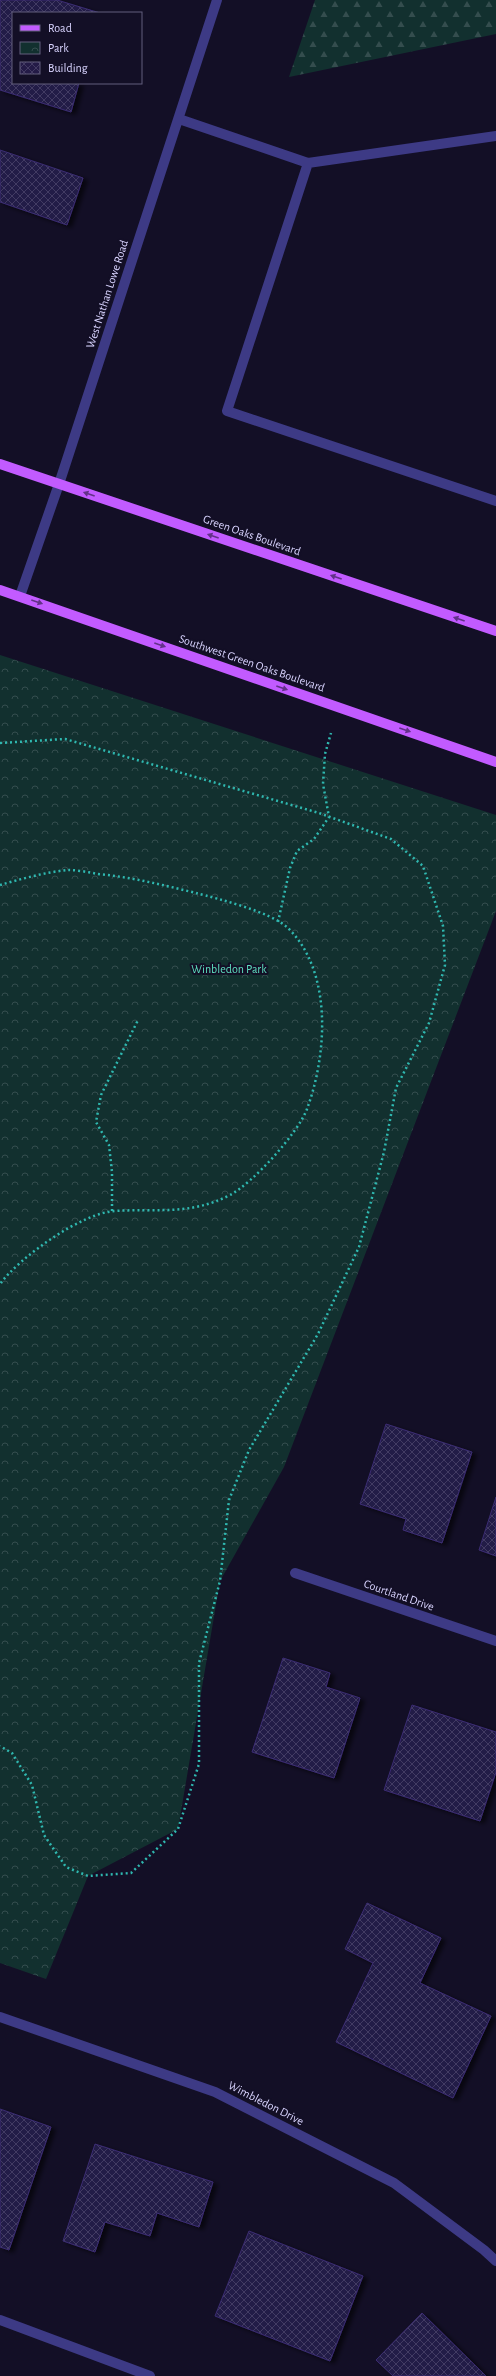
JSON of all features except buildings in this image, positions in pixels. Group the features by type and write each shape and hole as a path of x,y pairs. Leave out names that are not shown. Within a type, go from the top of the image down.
{"main road":[{"name":"Green Oaks Boulevard","path":"0,464 496,631"},
{"name":"Southwest Green Oaks Boulevard","path":"0,590 496,762"}],"street":[{"name":"West Nathan Lowe Road","path":"20,596 59,484 217,0"},
{"path":"179,119 308,162 496,136"},
{"path":"308,162 227,412 496,501"},
{"name":"Courtland Drive","path":"294,1574 496,1641"},
{"name":"Wimbledon Drive","path":"0,2017 215,2092 394,2183 484,2250 496,2261"},
{"path":"0,2320 150,2376"}],"path":[{"path":"278,922 290,868 297,851 314,839 329,817 323,784 325,754 331,733"},
{"path":"0,743 65,739 329,817 391,839 423,866 443,926 445,965 429,1023 396,1088 384,1152 359,1247 318,1334 249,1450 229,1500 220,1581 199,1663 199,1764 178,1829 131,1873 88,1876 66,1866 44,1834 32,1785 12,1752 0,1746"},
{"path":"0,885 68,870 136,878 213,898 263,914 288,927 308,955 320,993 323,1044 306,1110 275,1158 231,1195 186,1210 112,1211 70,1226 34,1253 0,1284"},
{"path":"112,1211 112,1172 109,1145 96,1122 101,1095 138,1020"}],"green space":[{"path":"315,0 496,0 496,34 289,77"},
{"name":"Winbledon Park","path":"0,655 496,815 496,911 284,1467 220,1581 178,1829 88,1876 46,1979 0,1963"}]}
